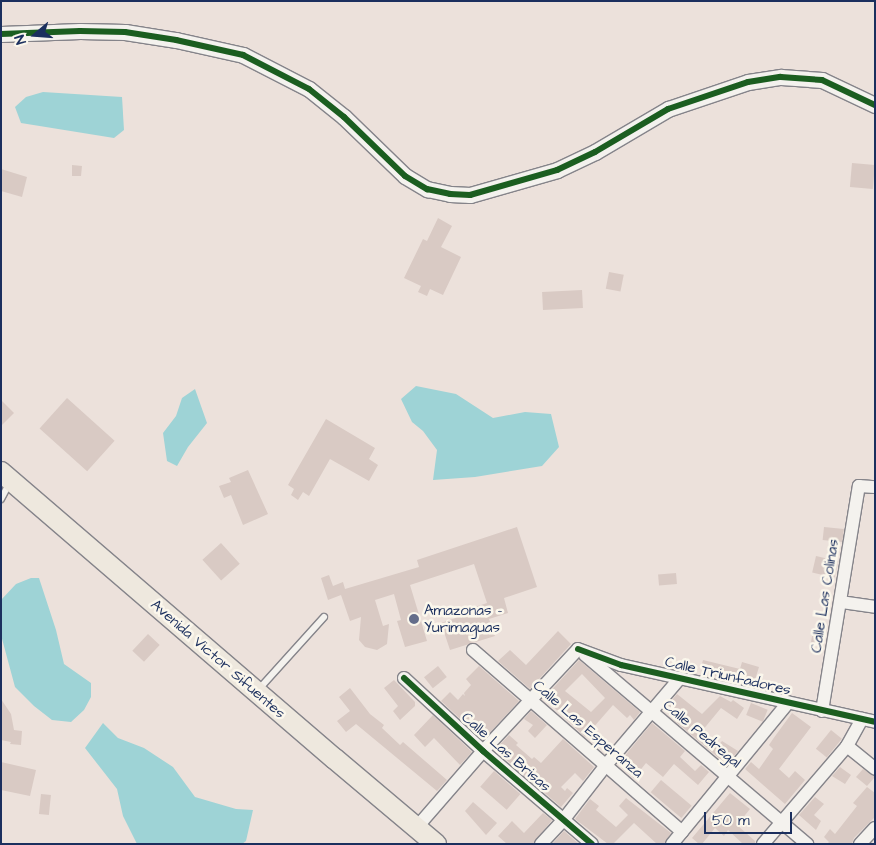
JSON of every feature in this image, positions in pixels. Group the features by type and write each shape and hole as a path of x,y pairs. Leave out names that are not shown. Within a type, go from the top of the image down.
{"highway":[{"name":"Avenida Victor Sifuentes","path":"6,476 256,692 436,844"}],"street":[{"path":"1,34 80,31 125,32 176,40 242,55 309,89 344,117 405,176 427,189 450,194 470,195 557,170 595,152 668,109 748,82 781,77 822,80 875,105"},
{"name":"Calle Las Colinas","path":"822,711 859,486 875,487"},
{"path":"841,602 875,607"},
{"path":"417,827 483,751 578,649"},
{"name":"Calle Triunfadores","path":"578,649 621,665 875,722"},
{"name":"Calle Pedregal","path":"578,649 807,844"},
{"name":"Calle Las Esperanza","path":"473,650 682,832"},
{"name":"Calle Las Brisas","path":"404,678 483,751 592,844"},
{"path":"541,844 564,819 606,765 680,678"},
{"path":"672,844 788,703"},
{"path":"762,844 847,746 862,719"},
{"path":"847,746 875,769"},
{"path":"860,844 875,828"}],"lane":[{"path":"1,499 6,476"},
{"path":"256,692 324,617"}],"water":[{"path":"43,92 122,97 124,130 114,138 21,123 15,107 26,97"},
{"path":"416,386 456,394 493,418 525,412 551,414 559,447 542,466 475,477 433,480 437,450 423,431 412,422 401,399"},
{"path":"195,389 207,423 188,447 177,466 167,461 163,433 176,416 182,398"},
{"path":"31,578 39,578 56,630 64,664 91,683 91,697 84,710 71,722 52,720 34,706 15,687 1,635 1,600 16,584"},
{"path":"103,723 118,738 144,748 173,767 195,797 236,809 253,810 246,841 242,844 137,844 123,816 117,789 85,748"}],"building":[{"path":"852,163 875,165 873,189 850,187"},
{"path":"72,165 82,166 81,176 72,176"},
{"path":"1,169 27,177 22,197 1,191"},
{"path":"438,218 452,226 441,247 461,257 443,295 430,289 427,296 418,292 421,286 404,278 423,239 427,241"},
{"path":"609,272 624,275 620,292 606,289"},
{"path":"582,290 583,308 543,310 542,292"},
{"path":"67,398 115,441 87,471 40,428"},
{"path":"1,400 14,413 1,426"},
{"path":"326,419 375,448 369,459 378,465 369,481 330,459 309,496 303,492 298,500 291,495 294,489 288,485"},
{"path":"248,470 268,514 243,525 231,495 224,498 219,486 231,482 229,478"},
{"path":"517,527 537,587 504,598 508,613 489,619 495,636 450,650 441,623 467,614 466,610 487,603 474,564 410,585 427,641 405,647 397,621 401,620 394,594 375,600 383,626 389,624 387,644 377,650 365,647 359,640 361,617 350,621 341,595 328,600 321,578 329,575 333,586 343,582 345,589 419,567 417,560"},
{"path":"824,527 844,529 843,542 823,540"},
{"path":"221,543 240,564 221,581 202,560"},
{"path":"816,556 838,561 835,578 812,573"},
{"path":"676,573 677,584 659,586 658,575"},
{"path":"558,631 571,644 530,689 498,661 510,650 526,665"},
{"path":"813,631 824,633 822,645 811,643"},
{"path":"148,634 160,645 144,662 132,651"},
{"path":"579,660 640,712 634,720 630,715 627,718 613,705 585,737 544,698","holes":["582,674 605,698 591,712 565,691"]},
{"path":"703,660 740,669 742,662 759,667 754,683 722,674 722,677 709,674 710,670 701,667"},
{"path":"438,666 447,677 433,688 424,677"},
{"path":"479,666 519,701 483,740 441,701 450,692 458,700 463,694 465,696 464,693 471,685 466,679"},
{"path":"394,680 415,702 415,706 400,720 393,711 398,706 384,688"},
{"path":"350,688 370,714 384,725 382,728 400,745 403,742 447,780 437,791 356,724 346,732 337,721 350,711 339,697"},
{"path":"677,694 702,714 720,696 731,702 733,700 744,708 737,719 721,708 702,731 718,746 722,741 738,751 727,765 674,720 679,714 668,705"},
{"path":"1,699 11,714 14,730 22,731 21,745 10,744 11,742 1,740"},
{"path":"751,703 768,710 763,722 746,715"},
{"path":"531,711 547,725 535,738 528,731 533,725 524,719"},
{"path":"792,713 811,727 779,769 789,778 795,771 805,780 785,804 745,769 751,762 759,769 773,749 769,745"},
{"path":"433,715 472,752 460,765 434,738 425,747 414,735"},
{"path":"652,723 685,751 680,757 695,771 701,765 709,772 698,785 674,764 663,777 646,763 634,778 627,772 632,765 623,758"},
{"path":"831,730 842,739 827,757 816,749"},
{"path":"509,735 518,743 516,745 532,759 534,757 541,763 563,739 594,767 583,781 575,773 561,787 565,791 567,788 573,793 561,807 495,750"},
{"path":"1,762 36,770 30,796 1,790"},
{"path":"840,767 851,775 845,784 832,776"},
{"path":"863,769 875,777 867,786 856,777"},
{"path":"494,771 520,794 507,810 480,787"},
{"path":"661,780 692,806 681,818 651,792"},
{"path":"867,787 875,793 875,817 854,838 852,844 827,844 829,842 824,837 830,829 835,834 857,806 853,803"},
{"path":"730,793 750,809 737,825 755,841 755,844 743,844 728,830 724,836 715,828 702,844 699,844 692,838"},
{"path":"41,794 51,795 49,815 39,814"},
{"path":"815,797 824,804 814,815 821,821 816,830 799,815"},
{"path":"626,798 671,833 664,844 657,844 634,823 613,844 608,844 575,819 590,799 599,806 596,810 616,827 628,815 619,806"},
{"path":"473,802 497,823 486,835 465,811"},
{"path":"543,813 552,820 533,844 507,844 498,836 512,821 524,833"},
{"path":"564,831 579,844 552,844"}],"cycle path":[{"path":"1,34 80,31 125,32 176,40 243,55 309,89 344,117 405,176 427,189 450,194 470,195 557,170 595,152 668,109 748,82 781,77 822,80 875,105"},
{"path":"578,649 621,665 875,722"},
{"path":"404,678 483,751 592,844"}],"place":[{"name":"Amazonas - Yurimaguas","path":"414,619"}]}
